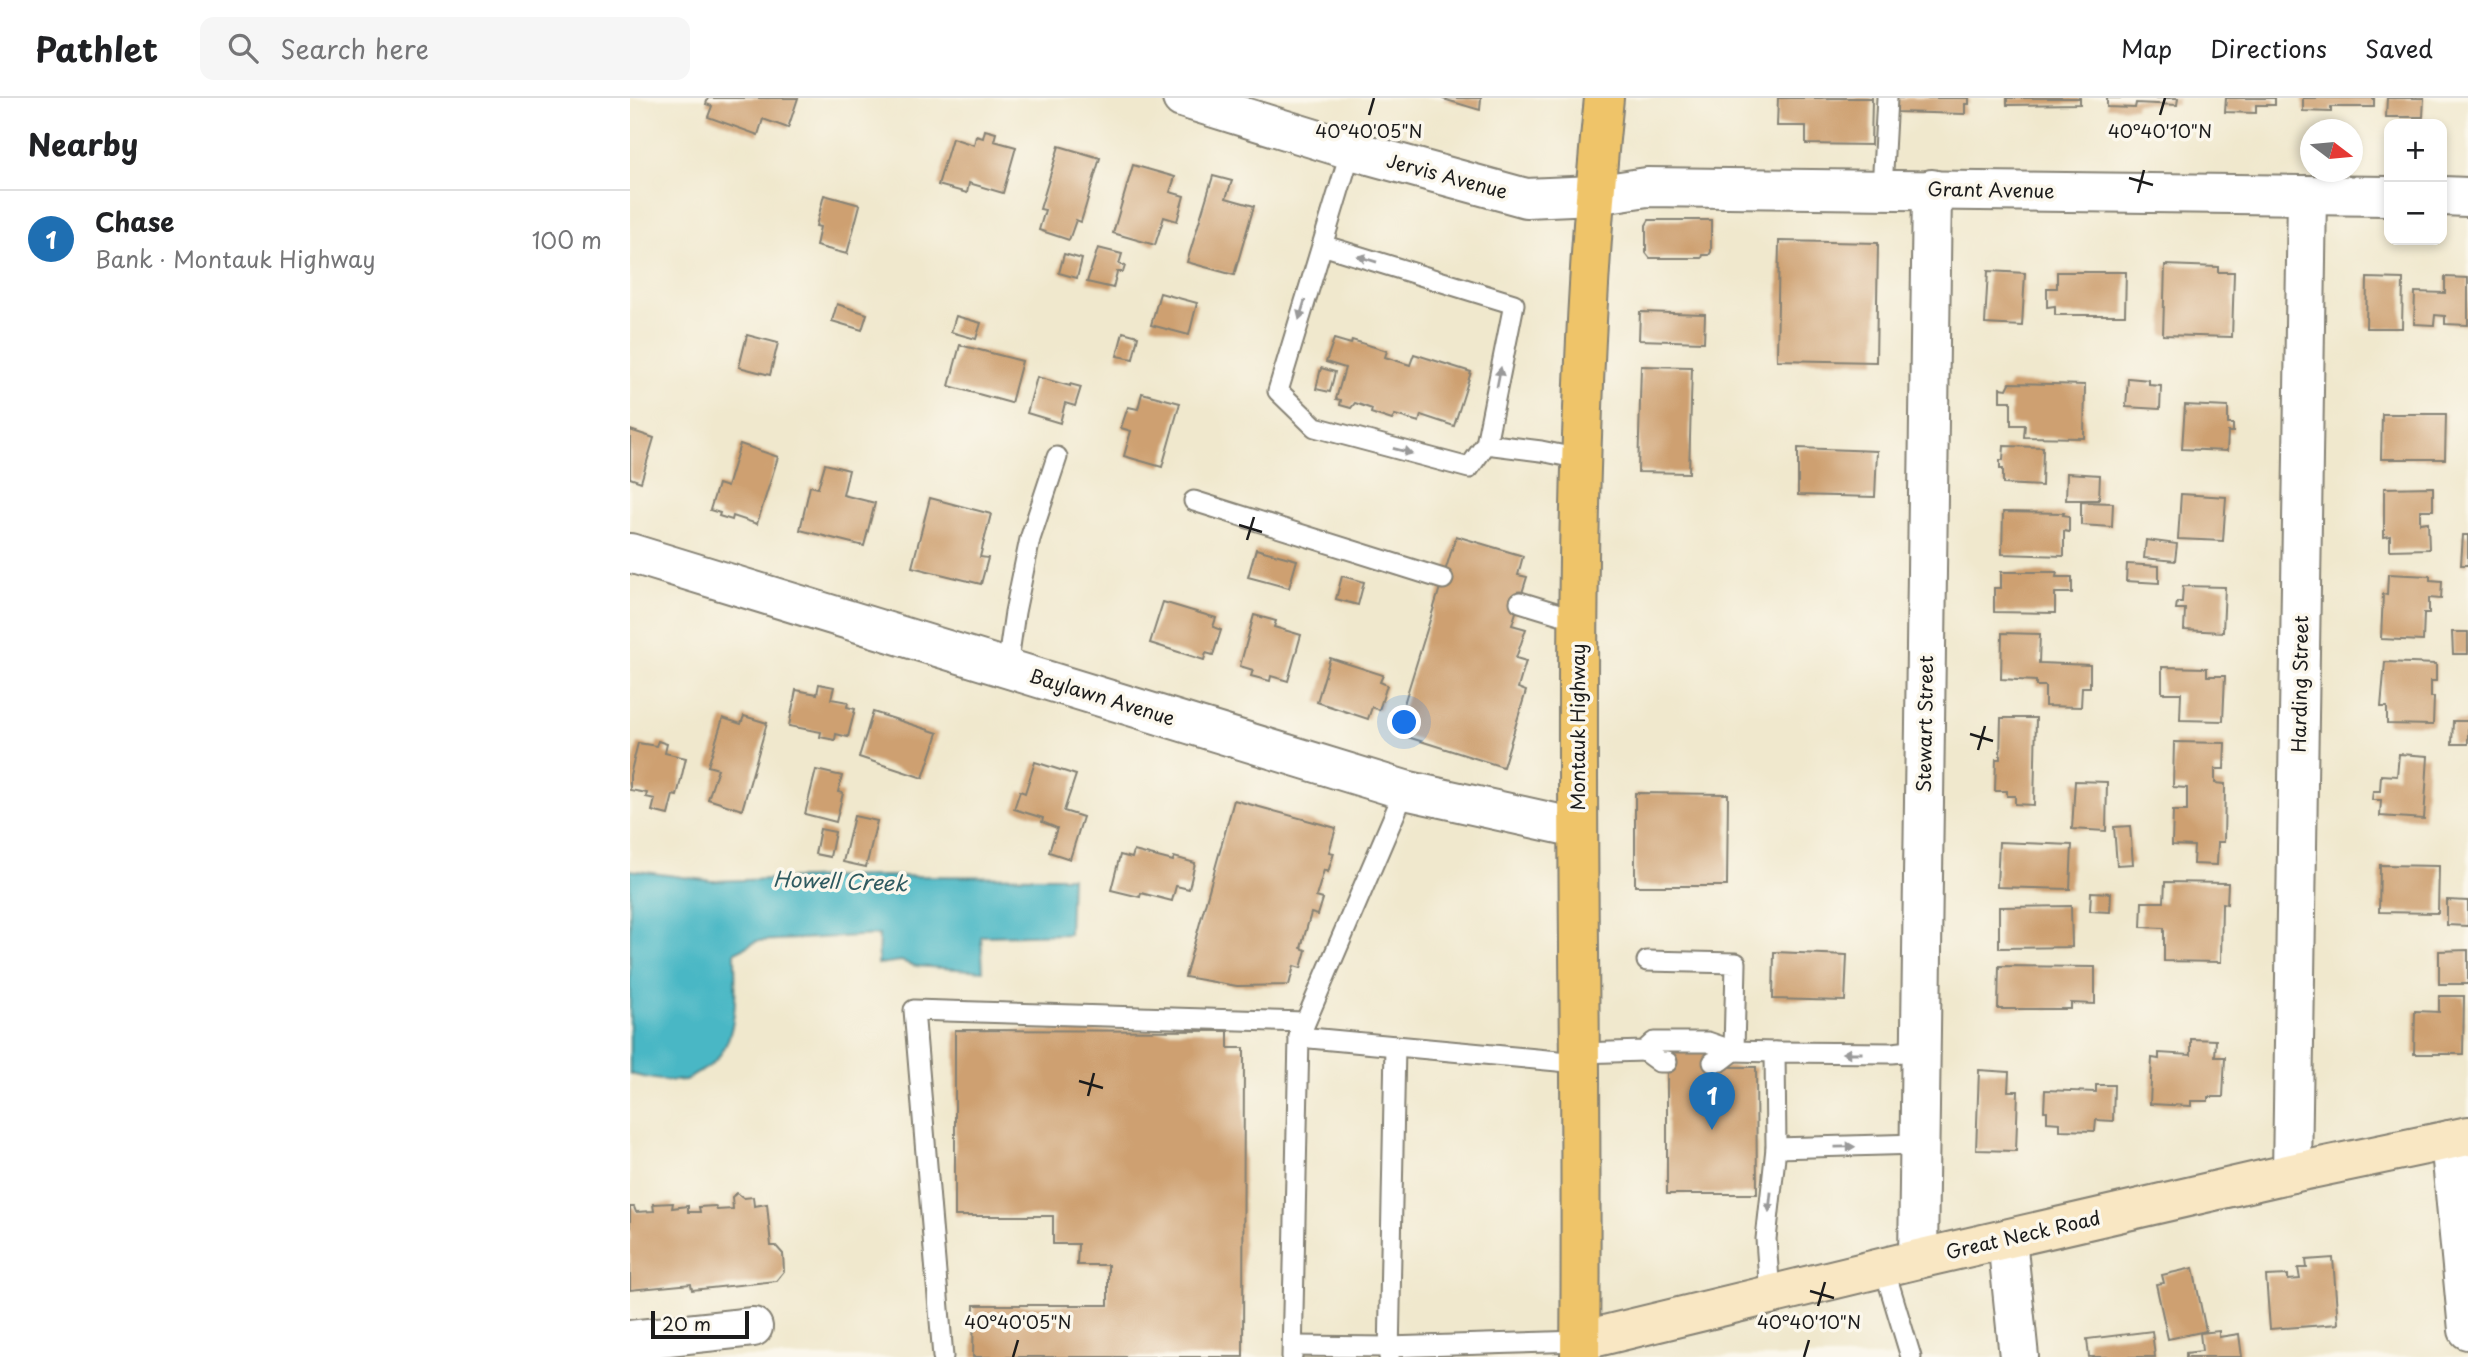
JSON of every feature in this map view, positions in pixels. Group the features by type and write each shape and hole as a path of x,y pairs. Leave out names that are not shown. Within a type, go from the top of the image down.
{"main road":[{"name":"Montauk Highway","path":"1580,1349 1577,828 1580,459 1594,195 1604,98"},
{"name":"Great Neck Road","path":"1580,1349 1770,1295 1901,1263 2292,1173 2459,1138"}],"street":[{"name":"Jervis Avenue","path":"1182,98 1352,150 1525,198 1594,195"},
{"name":"Grant Avenue","path":"1594,195 1639,187 2384,196"},
{"name":"Stewart Street","path":"1901,1263 1919,1144 1932,189"},
{"name":"Harding Street","path":"2292,1173 2307,195"},
{"path":"2447,196 2468,197"},
{"name":"Baylawn Avenue","path":"630,553 1405,790 1577,828"},
{"path":"2459,1138 2468,1330"},
{"path":"2007,1239 2019,1357"},
{"path":"630,1340 753,1327"}],"lane":[{"path":"1882,189 1887,98"},
{"path":"1322,245 1514,304 1486,444 1469,468 1315,427 1278,391 1322,245 1352,150"},
{"path":"1486,444 1580,459"},
{"path":"1007,668 1030,539 1057,457"},
{"path":"1194,501 1443,579"},
{"path":"1520,602 1579,620"},
{"path":"1405,790 1302,1029 1292,1352 1580,1349"},
{"path":"1647,961 1736,963 1734,1051"},
{"path":"943,1357 914,1010 1302,1029 1395,1046 1579,1058 1644,1051 1654,1042 1708,1042 1734,1051 1892,1053 1921,1050"},
{"path":"1389,1352 1395,1046"},
{"path":"1644,1051 1659,1062 1667,1062"},
{"path":"1713,1062 1721,1061 1734,1051"},
{"path":"1770,1295 1766,1239 1776,1148 1775,1052"},
{"path":"1776,1148 1919,1144"},
{"path":"1901,1263 1911,1357"}],"water":[{"name":"Howell Creek","path":"630,870 712,881 870,876 1071,877 1069,934 981,936 983,971 915,966 901,961 878,964 879,935 757,941 735,952 733,1019 723,1050 714,1062 687,1079 657,1080 630,1074"}],"building":[{"path":"708,98 798,98 788,128 763,119 758,135 708,117 712,106 706,104"},
{"path":"1481,98 1480,110 1443,99"},
{"path":"1778,98 1872,98 1871,145 1806,144 1806,126 1777,126"},
{"path":"1897,98 1969,98 1969,104 1965,104 1965,114 1897,112"},
{"path":"2007,98 2080,98 2080,104 2007,105"},
{"path":"2107,98 2178,98 2177,105 2136,103 2135,108 2107,107"},
{"path":"2226,98 2275,98 2275,105 2256,105 2256,113 2225,112"},
{"path":"2303,98 2374,98 2374,107 2331,107 2331,112 2303,111"},
{"path":"2387,98 2424,98 2423,117 2386,117"},
{"path":"985,130 996,133 994,141 1016,147 1003,193 969,183 967,193 938,185 952,138 974,145 976,136 983,138"},
{"path":"1059,146 1100,158 1081,222 1076,220 1069,240 1039,230 1045,210 1040,209"},
{"path":"1133,165 1175,177 1170,192 1184,196 1177,221 1164,217 1155,245 1113,233"},
{"path":"1213,176 1232,181 1226,198 1254,206 1234,275 1187,262"},
{"path":"824,195 860,205 847,254 816,246 820,227 816,226"},
{"path":"1649,220 1711,220 1711,252 1702,258 1650,258 1646,253 1646,225"},
{"path":"1779,241 1878,243 1876,362 1777,360"},
{"path":"1098,248 1122,254 1119,264 1125,266 1123,272 1117,272 1113,288 1087,282"},
{"path":"1064,254 1082,259 1077,278 1059,273"},
{"path":"2165,265 2218,267 2218,272 2234,272 2232,337 2163,335"},
{"path":"1988,271 2025,273 2022,326 1985,324"},
{"path":"2057,272 2126,272 2125,315 2055,315 2055,306 2047,307 2047,288 2057,288"},
{"path":"2445,277 2468,278 2468,325 2445,324 2445,316 2435,315 2434,325 2414,324 2415,292 2445,293"},
{"path":"2367,278 2403,279 2402,328 2366,328"},
{"path":"1160,293 1197,303 1189,335 1151,325"},
{"path":"837,304 867,314 862,330 832,321"},
{"path":"1640,312 1705,314 1704,342 1639,340"},
{"path":"956,316 981,323 976,339 951,332"},
{"path":"1123,332 1138,336 1133,359 1117,356"},
{"path":"747,335 778,343 770,375 739,367"},
{"path":"1334,339 1351,344 1352,340 1387,351 1385,357 1410,365 1414,354 1471,372 1454,426 1421,415 1419,422 1395,415 1392,420 1371,413 1372,409 1355,403 1351,408 1340,405 1341,400 1336,399 1345,368 1326,362"},
{"path":"960,345 1022,361 1011,403 949,386"},
{"path":"1641,366 1692,367 1689,473 1638,472"},
{"path":"1321,368 1335,372 1330,392 1316,389"},
{"path":"1037,377 1081,387 1075,406 1065,403 1060,423 1027,413"},
{"path":"2128,378 2149,380 2149,385 2161,386 2160,409 2126,407"},
{"path":"2010,383 2085,385 2084,438 2024,437 2025,425 2011,425 2011,401 2000,401 2000,388 2007,389"},
{"path":"1142,393 1180,403 1162,467 1124,456 1131,431 1121,428 1128,407 1138,409"},
{"path":"2185,405 2228,407 2228,424 2233,424 2233,432 2228,432 2227,451 2182,449"},
{"path":"2382,414 2446,414 2445,459 2381,459"},
{"path":"630,430 654,438 641,482 630,478"},
{"path":"740,444 778,457 757,524 733,516 732,520 710,510 718,484 727,487"},
{"path":"2004,446 2043,447 2042,486 2003,484 2000,460 2003,460"},
{"path":"1798,448 1877,451 1875,497 1798,495"},
{"path":"825,464 849,470 843,495 875,503 864,546 800,530 810,486 818,488"},
{"path":"2067,473 2100,475 2099,500 2066,500"},
{"path":"2433,487 2433,510 2420,510 2420,523 2428,522 2429,549 2390,550 2390,536 2384,537 2384,488"},
{"path":"2181,494 2226,497 2223,541 2178,539"},
{"path":"930,498 991,514 980,557 988,558 981,584 912,567"},
{"path":"2081,502 2113,503 2112,527 2081,525"},
{"path":"2003,512 2064,513 2063,515 2069,516 2069,532 2064,531 2064,556 2002,554"},
{"path":"2463,535 2468,535 2468,565 2461,565"},
{"path":"1456,536 1523,556 1518,575 1527,577 1512,625 1526,629 1516,658 1526,661 1518,688 1526,691 1503,767 1395,733"},
{"path":"2146,540 2177,544 2175,561 2144,558"},
{"path":"1256,549 1297,560 1289,588 1248,577"},
{"path":"2127,564 2159,566 2159,583 2126,581"},
{"path":"2001,572 2057,572 2056,577 2072,577 2072,593 2055,593 2055,613 1994,612 1994,588 2001,588"},
{"path":"2388,574 2430,576 2430,580 2442,581 2441,599 2429,598 2429,613 2424,613 2423,641 2381,639 2383,594 2387,595"},
{"path":"1342,576 1364,582 1358,605 1336,599"},
{"path":"2183,586 2225,587 2223,632 2184,630 2185,609 2176,609 2177,602 2182,602"},
{"path":"1163,602 1216,618 1213,627 1221,630 1213,655 1206,653 1204,660 1150,643"},
{"path":"1254,615 1276,621 1274,627 1301,635 1288,681 1271,676 1270,681 1251,676 1253,670 1240,666"},
{"path":"2452,632 2468,632 2468,654 2453,654"},
{"path":"2002,633 2040,634 2039,663 2090,665 2090,687 2082,687 2081,707 2045,706 2045,686 2036,686 2036,681 2001,679"},
{"path":"1330,658 1383,675 1380,682 1387,685 1379,710 1372,707 1368,719 1317,702"},
{"path":"2385,662 2436,664 2436,681 2431,681 2431,697 2434,697 2433,725 2387,724 2387,707 2381,707"},
{"path":"2162,667 2207,668 2207,676 2225,676 2223,721 2180,720 2181,693 2162,693"},
{"path":"819,684 834,687 831,699 848,702 847,707 855,709 848,737 836,734 835,740 820,737 821,732 789,726 796,690 817,694"},
{"path":"873,712 938,733 923,778 859,757"},
{"path":"744,716 767,723 742,810 708,799 718,769 708,766 723,718 741,724"},
{"path":"2001,718 2036,718 2034,805 2015,804 2015,796 2007,796 2007,791 1995,791 1996,759 2000,759"},
{"path":"2453,721 2468,721 2468,744 2452,744"},
{"path":"658,741 667,744 665,753 686,758 677,796 673,795 668,815 652,811 655,799 646,797 647,793 630,790 630,775 638,743 656,746"},
{"path":"2174,742 2225,743 2224,769 2215,769 2215,783 2225,784 2224,842 2218,842 2217,865 2193,864 2194,846 2172,845 2173,811 2187,811 2187,788 2173,787"},
{"path":"2399,754 2428,756 2424,819 2380,816 2381,800 2372,800 2373,791 2380,791 2381,775 2397,776"},
{"path":"1035,762 1076,775 1064,811 1083,817 1070,859 1049,852 1057,828 1042,822 1043,818 1014,809 1020,791 1025,793"},
{"path":"816,770 842,776 838,792 843,793 836,822 805,814"},
{"path":"2075,781 2107,782 2106,831 2072,829"},
{"path":"1635,793 1728,794 1727,886 1635,886"},
{"path":"1234,800 1336,828 1329,852 1334,853 1328,872 1324,870 1316,897 1323,899 1318,915 1311,913 1301,948 1306,950 1301,968 1294,966 1289,985 1237,986 1185,977"},
{"path":"854,816 877,821 866,867 843,862"},
{"path":"2130,826 2133,864 2117,865 2114,827"},
{"path":"820,829 835,832 830,857 815,854"},
{"path":"1999,842 2072,845 2070,889 1997,887"},
{"path":"1134,851 1173,861 1174,857 1195,863 1189,889 1176,886 1172,901 1141,893 1140,897 1111,890 1120,855 1132,858"},
{"path":"2380,865 2439,866 2438,913 2379,912"},
{"path":"2165,882 2228,883 2227,904 2222,903 2221,962 2164,961 2164,928 2141,927 2142,902 2164,902"},
{"path":"2091,892 2111,893 2110,912 2090,911"},
{"path":"2447,900 2468,901 2468,926 2447,925"},
{"path":"2071,906 2072,947 1999,948 1999,907"},
{"path":"2468,950 2468,984 2439,984 2439,951"},
{"path":"1774,952 1847,955 1845,1001 1773,999"},
{"path":"1999,966 2095,967 2095,1004 2071,1003 2071,1009 1998,1009"},
{"path":"2439,996 2464,996 2463,1054 2414,1054 2415,1011 2439,1012"},
{"path":"955,1030 1228,1031 1228,1048 1244,1048 1243,1357 973,1357 974,1305 1108,1305 1108,1265 1077,1265 1078,1244 1053,1244 1053,1216 955,1216"},
{"path":"2191,1039 2216,1040 2215,1057 2225,1057 2223,1097 2208,1097 2208,1101 2191,1101 2191,1106 2150,1104 2152,1058 2159,1059 2159,1053 2191,1055"},
{"path":"1667,1050 1713,1050 1713,1067 1756,1067 1757,1194 1667,1194"},
{"path":"1979,1070 2009,1072 2008,1091 2018,1091 2016,1151 1976,1150"},
{"path":"2096,1085 2114,1085 2113,1121 2096,1120 2095,1131 2060,1130 2060,1123 2047,1122 2047,1111 2044,1111 2045,1090 2096,1092"},
{"path":"737,1193 744,1198 753,1197 754,1206 767,1204 771,1246 776,1246 783,1254 784,1271 776,1281 692,1290 691,1284 630,1290 630,1207 634,1207 636,1212 654,1211 653,1204 673,1203 672,1208 688,1206 688,1212 700,1212 699,1207 733,1209 732,1197"},
{"path":"2333,1258 2338,1324 2270,1329 2266,1276 2288,1275 2288,1280 2300,1279 2298,1268 2307,1268 2306,1260"},
{"path":"2193,1268 2206,1331 2168,1339 2156,1284 2164,1283 2162,1275"},
{"path":"2152,1331 2155,1357 2089,1357 2087,1339"},
{"path":"2219,1331 2219,1337 2239,1334 2242,1357 2186,1357 2186,1353 2202,1351 2200,1333"}],"place":[{"name":"Chase","path":"1712,1130"}]}
